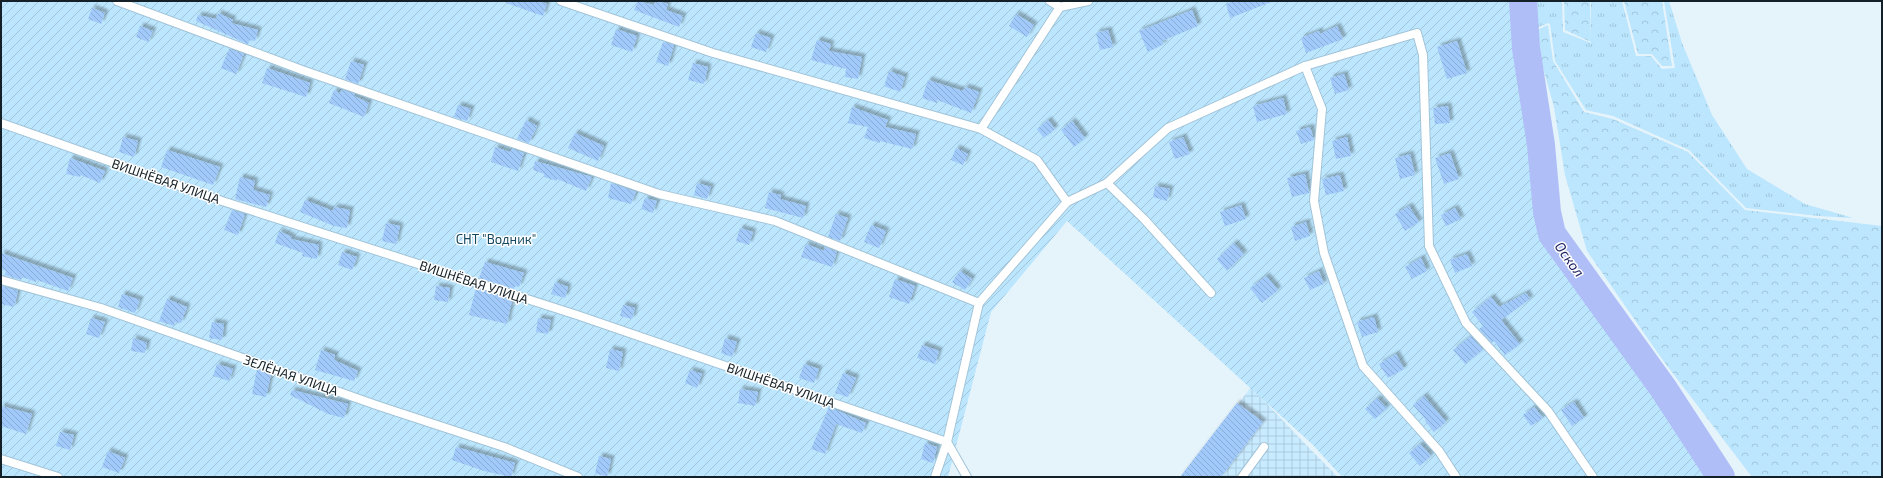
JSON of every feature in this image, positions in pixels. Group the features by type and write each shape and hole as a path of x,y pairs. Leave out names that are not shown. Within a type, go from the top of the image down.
{"lane":[{"path":"117,1 302,70 659,194 775,221 979,304"},
{"path":"561,1 713,53 981,128 1037,160 1067,202"},
{"path":"1050,1 1060,7 1088,1"},
{"path":"981,128 1060,7"},
{"path":"935,477 947,442 979,304 1067,202 1107,183 1168,128 1305,66 1417,33 1423,55 1429,246 1466,323 1548,411 1593,477"},
{"path":"1305,66 1322,109 1314,201 1324,253 1363,366 1439,451 1456,477"},
{"name":"ВИШНЁВАЯ УЛИЦА","path":"1,123 222,201 577,315 947,442"},
{"path":"1107,183 1144,219 1211,293"},
{"name":"ЗЕЛЁНАЯ УЛИЦА","path":"1,280 101,308 379,406 504,446 578,477"},
{"path":"947,442 966,477"},
{"path":"1242,477 1264,447"},
{"path":"1,459 58,477"}],"shaded area":[{"path":"1251,387 1312,451 1338,477 1183,477"}],"green space":[{"name":"СНТ \"Водник\"","path":"1,1 1515,1 1538,211 1544,238 1654,394 1707,477 1342,477 1313,445 1067,221 991,312 948,477 1,477"},
{"path":"1531,1 1562,1 1563,32 1591,43 1591,1 1622,1 1636,56 1651,56 1662,69 1675,68 1664,1 1669,1 1682,43 1712,115 1747,169 1805,204 1853,218 1818,216 1746,208 1689,150 1613,116 1586,110 1555,61 1550,24 1548,23 1532,30"},
{"path":"1564,1 1590,1 1591,42 1565,30"},
{"path":"1624,1 1662,1 1672,66 1662,66 1652,54 1638,54"},
{"path":"1548,25 1553,61 1584,112 1613,119 1688,152 1745,210 1882,226 1882,477 1752,477 1662,359 1587,251 1565,175 1554,107 1533,32"}],"building":[{"path":"507,1 538,1 547,4 543,16 506,3"},
{"path":"638,1 654,5 656,1 668,4 666,10 683,16 679,27 634,10"},
{"path":"1235,1 1271,2 1230,18 1226,4"},
{"path":"92,8 105,13 101,24 88,19"},
{"path":"1192,10 1198,26 1162,41 1164,44 1148,52 1139,31"},
{"path":"218,13 233,20 231,23 258,30 255,41 250,40 248,44 196,21 198,15 216,19"},
{"path":"1016,14 1034,25 1027,37 1009,26"},
{"path":"140,26 153,31 148,42 136,37"},
{"path":"1337,26 1343,39 1306,53 1301,38 1319,31 1320,34"},
{"path":"616,29 637,36 632,52 611,45"},
{"path":"1108,30 1113,47 1100,50 1096,33"},
{"path":"756,33 771,38 766,52 751,47"},
{"path":"817,40 831,44 829,51 862,57 858,79 845,77 846,69 811,60"},
{"path":"1457,41 1467,73 1447,79 1437,47"},
{"path":"663,42 674,45 668,66 656,62"},
{"path":"229,49 244,54 236,74 221,68"},
{"path":"351,61 364,65 358,84 345,79"},
{"path":"693,63 708,67 704,84 688,80"},
{"path":"267,68 310,83 306,97 262,83"},
{"path":"889,71 905,77 900,92 884,86"},
{"path":"1344,74 1349,90 1335,94 1330,78"},
{"path":"928,80 963,91 965,87 979,92 971,113 937,100 937,103 922,98"},
{"path":"334,90 340,93 342,90 355,94 354,96 369,103 364,117 329,103"},
{"path":"1283,98 1287,114 1257,122 1253,106"},
{"path":"458,105 471,109 467,121 454,117"},
{"path":"1448,106 1450,123 1435,124 1433,108"},
{"path":"852,107 888,120 885,127 916,134 912,149 880,141 880,143 864,138 868,127 848,123"},
{"path":"526,120 537,126 529,143 517,139"},
{"path":"1048,120 1055,129 1044,138 1037,129"},
{"path":"1072,121 1085,138 1074,147 1061,130"},
{"path":"1310,127 1314,140 1301,144 1296,131"},
{"path":"575,133 604,146 598,161 568,148"},
{"path":"123,137 138,141 134,157 119,152"},
{"path":"1183,137 1190,154 1175,159 1169,142"},
{"path":"1347,137 1351,156 1336,159 1332,141"},
{"path":"495,147 510,152 512,149 524,153 518,171 491,162"},
{"path":"956,148 968,154 963,165 951,160"},
{"path":"167,150 220,167 213,185 161,167"},
{"path":"1450,153 1459,179 1444,184 1435,158"},
{"path":"1410,154 1415,175 1400,179 1395,158"},
{"path":"70,158 105,171 100,183 81,175 80,177 66,174"},
{"path":"535,161 592,177 586,191 557,179 557,181 544,177 544,174 533,170"},
{"path":"1305,174 1309,193 1292,197 1287,178"},
{"path":"1340,175 1344,191 1326,195 1322,179"},
{"path":"240,177 255,181 253,190 270,195 266,207 235,199"},
{"path":"611,183 636,192 631,204 608,198"},
{"path":"697,183 711,187 707,199 694,195"},
{"path":"1155,186 1170,189 1167,201 1153,197"},
{"path":"769,192 781,195 780,199 806,206 803,218 765,208"},
{"path":"645,198 657,201 653,213 641,209"},
{"path":"305,200 333,211 334,207 350,210 347,228 334,226 300,212"},
{"path":"1241,205 1246,219 1225,226 1220,212"},
{"path":"1409,206 1419,222 1405,231 1395,214"},
{"path":"1455,208 1461,219 1446,226 1441,215"},
{"path":"232,210 245,214 238,235 224,230"},
{"path":"836,214 848,218 840,241 828,237"},
{"path":"1306,222 1310,236 1295,241 1291,227"},
{"path":"386,223 400,226 396,244 382,241"},
{"path":"871,225 886,231 879,248 864,242"},
{"path":"740,228 753,232 749,245 736,241"},
{"path":"279,231 292,237 291,239 319,245 317,259 302,256 303,253 275,243"},
{"path":"1234,243 1244,254 1227,271 1217,259"},
{"path":"806,244 824,251 825,247 837,252 832,267 801,257"},
{"path":"342,252 357,257 352,270 338,265"},
{"path":"1,253 73,278 68,291 37,280 36,282 22,277 21,280 5,275 6,271 1,269"},
{"path":"1467,254 1472,266 1455,273 1450,260"},
{"path":"1421,258 1427,271 1412,279 1405,267"},
{"path":"485,262 524,273 519,287 515,286 514,289 479,278"},
{"path":"960,271 972,279 965,290 952,282"},
{"path":"1319,271 1324,284 1310,290 1304,278"},
{"path":"1266,276 1278,290 1262,303 1250,288"},
{"path":"895,279 915,286 909,304 889,297"},
{"path":"555,282 568,287 565,298 551,294"},
{"path":"2,286 18,291 14,307 1,304"},
{"path":"436,286 450,288 448,302 434,300"},
{"path":"476,288 512,300 507,324 469,315"},
{"path":"1526,293 1530,299 1501,320 1520,344 1505,355 1494,341 1492,343 1479,329 1483,326 1472,312 1491,297 1499,307"},
{"path":"122,294 140,300 135,313 118,307"},
{"path":"167,299 187,307 181,323 175,322 174,326 159,321"},
{"path":"623,305 635,308 632,319 620,316"},
{"path":"1374,317 1378,332 1362,337 1357,322"},
{"path":"91,318 105,322 99,338 86,334"},
{"path":"538,318 551,320 548,334 536,332"},
{"path":"212,322 224,324 222,340 209,338"},
{"path":"1471,336 1483,350 1465,364 1453,350"},
{"path":"133,338 147,343 145,353 131,351"},
{"path":"725,338 737,342 732,357 721,353"},
{"path":"922,345 939,351 935,364 917,358"},
{"path":"610,349 623,352 619,371 606,368"},
{"path":"321,350 335,355 334,360 358,371 354,381 315,370"},
{"path":"1396,354 1404,369 1388,378 1379,364"},
{"path":"217,364 233,369 229,381 213,376"},
{"path":"804,364 819,369 814,383 799,378"},
{"path":"257,369 271,374 266,397 252,394"},
{"path":"690,370 702,374 697,388 685,383"},
{"path":"843,373 856,378 848,397 835,393"},
{"path":"740,389 758,392 755,406 738,403"},
{"path":"292,390 348,404 344,418 328,414 290,395"},
{"path":"1424,396 1446,422 1434,432 1413,405"},
{"path":"1377,398 1387,408 1375,419 1365,409"},
{"path":"1574,402 1584,418 1572,426 1561,410"},
{"path":"1237,403 1263,422 1221,477 1180,477"},
{"path":"1,406 32,414 26,434 1,426"},
{"path":"829,407 866,423 862,433 836,424 825,454 811,449"},
{"path":"1534,407 1543,418 1531,426 1523,415"},
{"path":"60,432 74,435 70,450 56,446"},
{"path":"925,443 937,447 933,463 921,459"},
{"path":"1420,444 1431,456 1420,466 1409,453"},
{"path":"456,447 515,463 511,477 484,471 452,460"},
{"path":"108,451 125,458 119,473 102,467"},
{"path":"599,456 611,459 607,477 595,473"}],"waterway":[{"name":"Оскол","path":"1523,1 1526,48 1541,145 1547,212 1552,234 1663,388 1721,477"}]}
